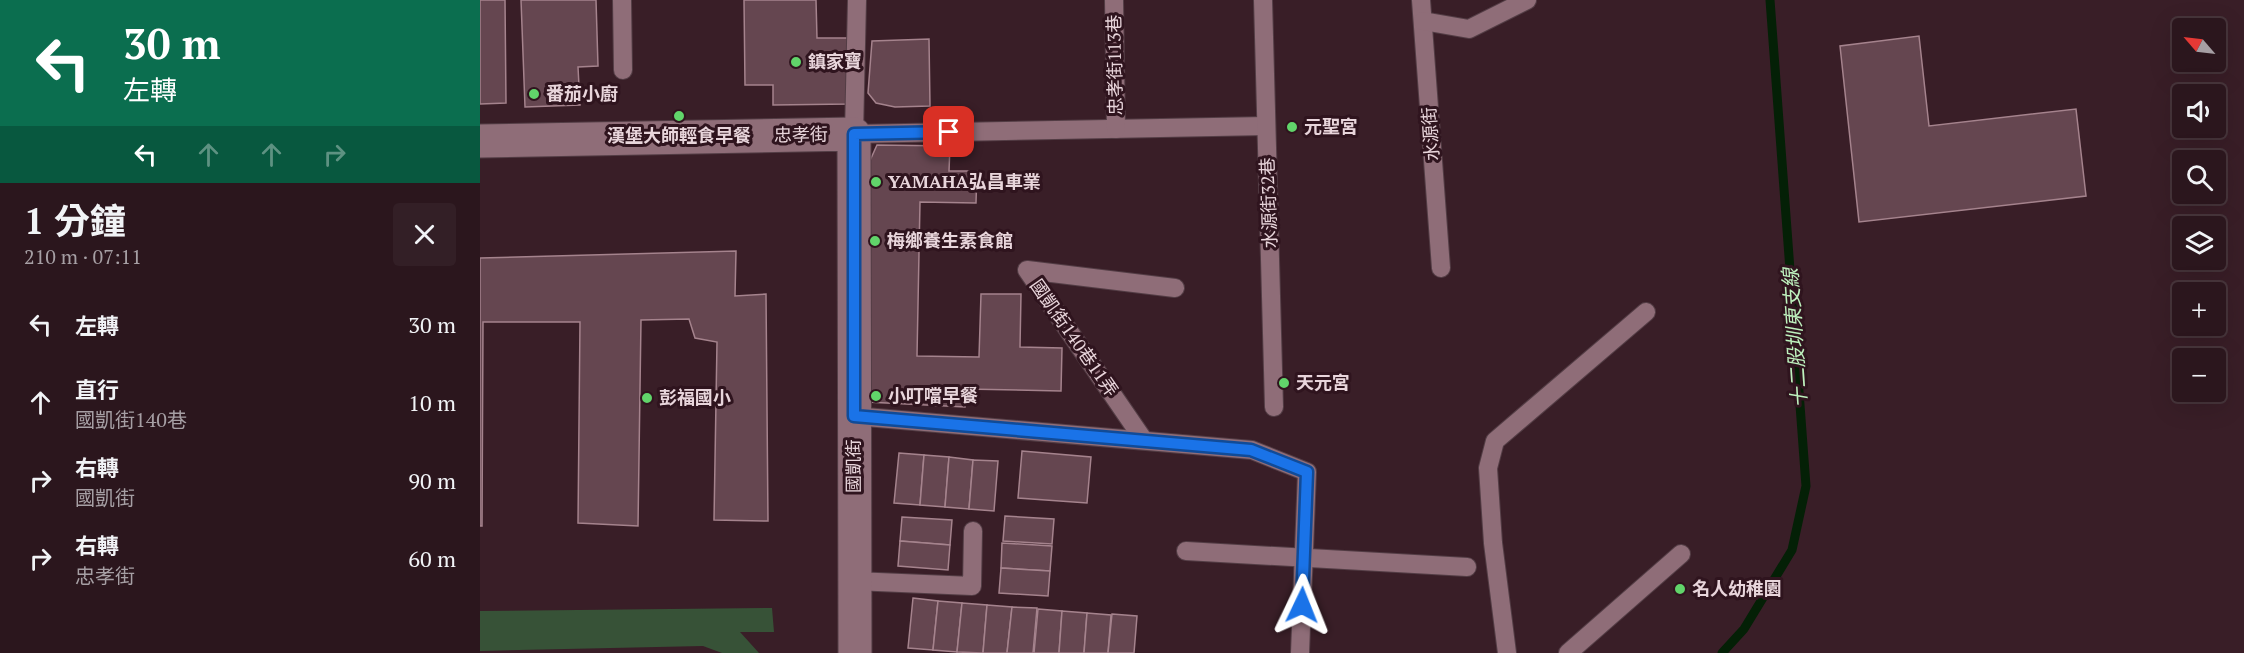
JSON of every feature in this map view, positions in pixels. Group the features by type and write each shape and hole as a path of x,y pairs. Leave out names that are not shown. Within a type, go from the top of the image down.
{"street":[{"name":"忠孝街","path":"480,141 854,134"},
{"name":"國凱街","path":"854,134 855,653"}],"lane":[{"path":"622,0 622,70"},
{"path":"854,134 857,0"},
{"name":"忠孝街113巷","path":"1114,0 1116,129"},
{"name":"水源街32巷","path":"1263,0 1274,407"},
{"name":"水源街","path":"1421,0 1441,268"},
{"path":"1423,21 1469,29 1527,0"},
{"name":"忠孝街","path":"854,134 1266,126"},
{"name":"國凱街140巷11弄","path":"1143,439 1027,270 1175,288"},
{"path":"1507,653 1493,543 1488,468 1495,441 1646,312"},
{"path":"854,416 1251,450 1307,472 1300,653"},
{"path":"854,581 972,586 973,531"},
{"path":"1186,551 1467,567"},
{"path":"1568,653 1681,554"}],"green space":[{"path":"772,608 774,632 740,632 759,653 722,653 703,646 480,651 480,611"}],"building":[{"path":"480,0 505,0 506,103 480,104"},
{"path":"521,0 596,0 598,66 578,67 580,105 525,107"},
{"name":"鎮家寶","path":"744,0 816,0 817,38 848,38 849,104 773,105 773,85 745,85"},
{"path":"1919,36 1929,126 2076,109 2086,196 1859,222 1840,46"},
{"path":"929,39 930,106 895,107 876,103 868,93 872,41"},
{"path":"877,145 950,146 949,171 977,171 976,203 920,202 917,356 979,357 981,294 1021,294 1020,347 1062,348 1061,391 965,389 965,407 867,402 868,165"},
{"path":"736,251 735,296 766,294 768,521 714,520 717,342 695,338 689,319 641,320 638,526 578,523 580,322 483,322 482,526 480,526 480,258"},
{"path":"1022,451 1091,457 1087,503 1018,498"},
{"path":"899,453 924,455 920,505 894,503"},
{"path":"924,455 949,457 945,507 920,505"},
{"path":"949,457 973,460 969,509 945,507"},
{"path":"973,460 998,461 994,511 969,509"},
{"path":"1005,516 1054,519 1052,544 1003,541"},
{"path":"902,517 952,520 950,545 900,541"},
{"path":"900,541 950,545 948,570 898,566"},
{"path":"1002,543 1052,546 1050,571 1001,568"},
{"path":"1001,568 1050,571 1048,596 999,593"},
{"path":"913,598 938,601 933,650 908,648"},
{"path":"938,601 962,603 957,652 933,650"},
{"path":"962,603 987,605 983,653 957,652"},
{"path":"987,605 1012,607 1007,653 983,653"},
{"path":"1012,607 1037,608 1033,653 1007,653"},
{"path":"1038,609 1062,611 1059,653 1034,653"},
{"path":"1062,611 1087,613 1084,653 1059,653"},
{"path":"1087,613 1111,615 1108,653 1084,653"},
{"path":"1112,614 1137,616 1134,653 1108,653"}],"waterway":[{"name":"十二股圳東支線","path":"1722,653 1744,629 1792,550 1806,486 1770,0"}],"place":[{"name":"鎮家寶","path":"796,62"},
{"name":"番茄小廚","path":"534,94"},
{"name":"漢堡大師輕食早餐","path":"679,116"},
{"name":"元聖宮","path":"1292,127"},
{"name":"YAMAHA弘昌車業","path":"876,182"},
{"name":"梅鄉養生素食館","path":"875,241"},
{"name":"天元宮","path":"1284,383"},
{"name":"小叮噹早餐","path":"876,396"},
{"name":"彭福國小","path":"647,398"},
{"name":"名人幼稚園","path":"1680,589"}],"route":[{"path":"949,132 854,134 854,416 1251,450 1307,472 1302,605"}]}
